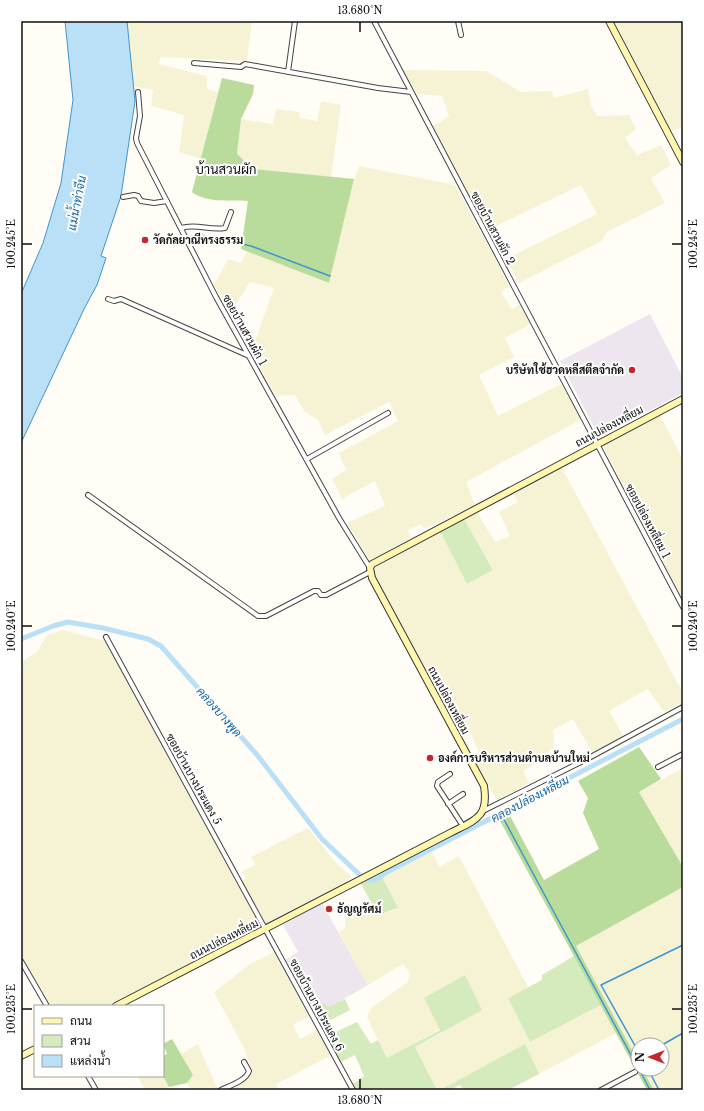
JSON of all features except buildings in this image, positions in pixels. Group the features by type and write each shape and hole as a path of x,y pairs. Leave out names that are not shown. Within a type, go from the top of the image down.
{"street":[{"path":"288,72 294,21"},
{"name":"ซอยบ้านสวนผัก 2","path":"374,21 598,443"},
{"path":"458,21 460,35"},
{"path":"608,21 683,162"},
{"path":"194,63 241,67 245,64 378,88 411,92"},
{"name":"ซอยบ้านสวนผัก 1","path":"138,92 140,116 136,138 137,143 216,296 339,518 370,570"},
{"path":"122,197 134,194 142,201 154,203 167,201"},
{"path":"182,230 188,226 220,229 225,228 231,212"},
{"path":"108,299 114,301 121,299 250,356"},
{"name":"ถนนปล่องเหลี่ยม","path":"118,1005 476,819 483,811 485,796 484,786 372,578 370,570 372,564 683,399"},
{"path":"307,459 388,413"},
{"name":"ซอยปล่องเหลี่ยม 1","path":"598,443 683,607"},
{"path":"88,495 258,616 266,616 314,591 318,591 321,595 326,594 370,570"},
{"name":"ซอยบ้านบางประแดง 5","path":"106,637 266,929"},
{"path":"483,811 587,759 683,707"},
{"path":"658,767 683,754"},
{"path":"450,774 436,784 463,826"},
{"path":"448,804 463,794"},
{"name":"ซอยบ้านบางประแดง 6","path":"266,929 353,1090"},
{"path":"21,961 46,1005"},
{"path":"21,1056 34,1050"},
{"path":"221,1090 248,1075 249,1071 244,1062"},
{"path":"601,1090 630,1075"},
{"path":"89,1077 96,1090"}],"shaded area":[{"path":"127,21 252,21 247,61 160,57 159,64 207,76 207,89 218,92 201,159 179,152 184,115 151,106 153,90 133,86"},
{"path":"612,21 683,21 683,126 671,132"},
{"path":"403,70 486,71 521,92 552,91 554,98 588,89 591,105 597,116 629,115 636,129 625,138 637,155 661,145 671,165 651,178 665,203 607,232 602,241 519,283 506,259 597,214 581,185 494,227 486,228 432,127 449,116 442,96 416,94"},
{"path":"321,101 341,105 331,177 253,169 237,154 241,119 273,124 276,109 299,112 300,118 317,121"},
{"path":"359,166 455,185 510,286 501,292 512,309 520,304 531,324 505,338 514,357 479,375 498,416 561,384 582,419 466,482 475,505 424,529 421,524 408,530 411,538 370,561 347,523 385,506 375,481 342,499 332,479 346,470 339,453 398,421 389,402 325,435 318,420 305,412 295,395 276,396 251,352 274,288 250,282 231,312 214,285 228,259 241,263 247,251 329,283 354,179"},
{"path":"650,314 683,378 683,393 599,437 560,361"},
{"path":"660,415 683,460 683,600 603,446"},
{"path":"559,467 562,468 683,693 683,702 664,712 648,689 609,711 623,736 592,752 573,719 553,730 553,748 533,765 523,771 529,783 497,800 474,759 480,754 471,734 463,737 374,574 375,567 440,531 467,584 493,570 464,519 477,512 495,542 510,536 499,512 518,502 511,492"},
{"path":"63,630 105,641 132,687 165,752 261,926 112,1005 50,1005 21,955 21,662 37,652 47,635"},
{"path":"683,768 683,867 639,792"},
{"path":"308,828 336,863 352,877 341,886 266,924 242,881 246,878 242,871 255,865 251,857"},
{"path":"432,852 439,867 459,856 528,987 508,998 530,1042 601,1005 616,1033 539,1074 524,1045 440,1090 437,1090 415,1047 442,1033 440,1029 387,1059 367,1017 372,1007 408,982 410,973 403,964 368,985 339,932 345,928 345,919 371,904 378,915 398,909 383,877"},
{"path":"683,887 683,1090 654,1090 647,1077 670,1077 670,1037 630,1037 630,1046 576,946"},
{"path":"322,903 368,985 328,1008 325,1003 313,1009 285,960 298,952 283,925"},
{"path":"274,952 309,1016 293,1025 300,1039 317,1030 332,1055 276,1084 279,1090 225,1090 251,1076 252,1070 244,1048 214,992 250,964"},
{"path":"198,1044 218,1090 191,1090 187,1083 193,1075 181,1054"},
{"path":"138,1077 164,1077 169,1087 166,1090 145,1090"}],"green space":[{"path":"222,78 254,85 253,94 241,119 237,154 253,169 354,179 329,283 241,249 248,201 226,201 204,198 192,192"},
{"path":"464,519 493,570 467,584 440,531"},
{"path":"639,747 661,779 639,792 683,867 683,887 576,946 630,1046 630,1059 499,819 508,812 544,880 599,849 583,813 588,798 578,781"},
{"path":"379,872 398,908 378,915 360,882"},
{"path":"574,956 601,1005 530,1042 508,998 542,980 542,975"},
{"path":"465,975 482,1010 415,1047 437,1090 356,1090 353,1084 364,1076 355,1055 341,1062 327,1036 357,1022 371,1044 378,1040 387,1058 440,1030 424,998"},
{"path":"345,999 350,1010 321,1025 313,1009 325,1003 328,1007"},
{"path":"172,1039 193,1075 187,1083 169,1087 164,1077 164,1056 167,1054 164,1043"},
{"path":"525,1044 539,1074 508,1090 463,1090 460,1085 450,1090 440,1090"},
{"path":"640,1077 647,1077 654,1090 647,1090"}],"water":[{"name":"แม่น้ำท่าจีน","path":"65,21 127,21 135,101 121,196 101,256 106,258 97,285 85,307 21,443 21,294 43,243 61,183 73,100"}],"waterway":[{"path":"181,238 201,235 251,246 330,276"},
{"name":"คลองบางพูด","path":"21,639 53,626 68,622 103,628 148,639 161,646 258,756 322,839 363,878 369,880 377,879 385,873 683,719"},
{"name":"คลองปล่องเหลี่ยม","path":"501,814 630,1053"},
{"path":"630,1037 601,985 683,945"},
{"path":"670,1040 683,1033"},
{"path":"643,1077 650,1090"},
{"path":"652,1077 659,1090"}],"place":[{"name":"วัดกัลยาณีทรงธรรม","path":"145,240"},
{"name":"บริษัทใช้ฮวดหลีสตีลจำกัด","path":"632,370"},
{"name":"องค์การบริหารส่วนตำบลบ้านใหม่","path":"430,758"},
{"name":"ธัญญรัศม์","path":"329,909"}],"district":[{"name":"บ้านสวนผัก","path":"226,169"}]}
